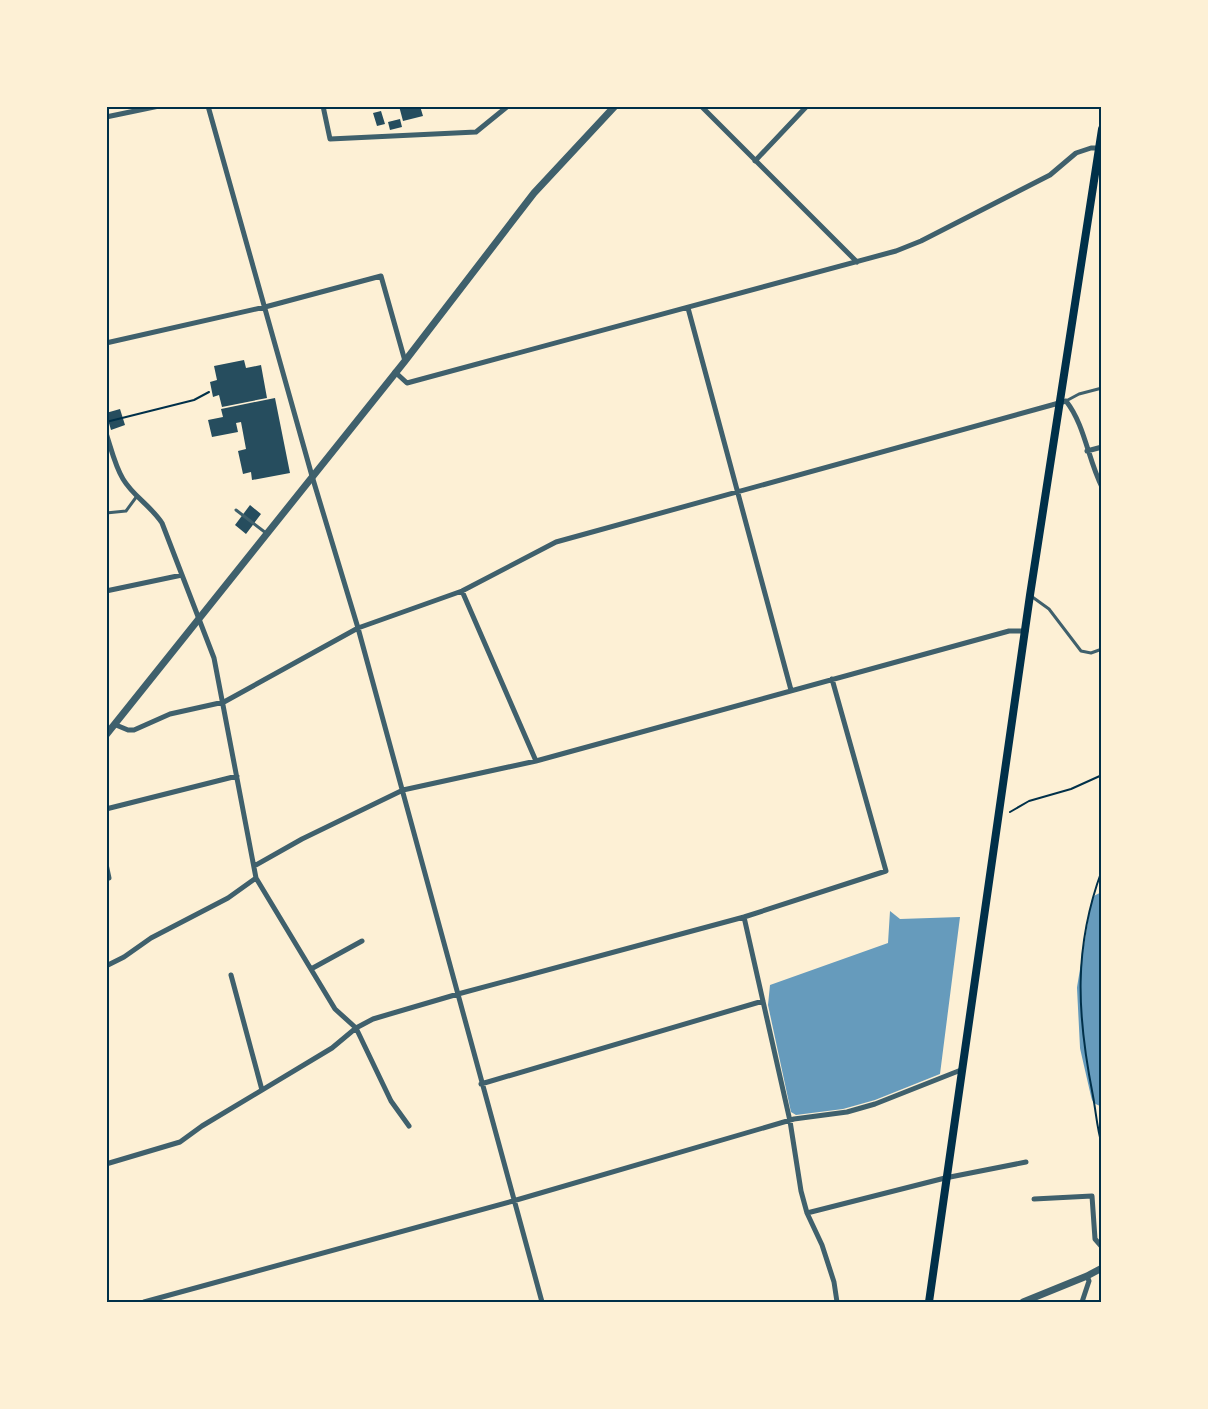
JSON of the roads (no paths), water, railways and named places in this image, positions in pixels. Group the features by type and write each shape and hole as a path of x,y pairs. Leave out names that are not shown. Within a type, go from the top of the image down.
{"main road":[{"path":"929,1302 1030,595 1062,402 1101,129"}],"street":[{"path":"106,117 159,106"},
{"path":"208,106 312,476 358,628 542,1302"},
{"path":"323,106 330,139 476,132 508,106"},
{"path":"107,735 405,361 534,193 615,106"},
{"path":"701,106 857,262"},
{"path":"755,161 807,106"},
{"path":"395,372 407,383 896,251 921,241 1050,176 1076,153 1100,143"},
{"path":"106,343 265,307 381,276 405,361"},
{"path":"688,308 791,690"},
{"path":"116,725 134,730 170,714 224,702 358,628 462,591 556,542 1062,402 1077,419 1101,487"},
{"path":"106,433 122,478 162,523 214,658 256,878 335,1010 356,1028 392,1101 409,1126"},
{"path":"1087,450 1101,447"},
{"path":"106,591 182,575"},
{"path":"462,591 536,761"},
{"path":"254,866 302,839 403,790 536,761 1009,631 1026,631"},
{"path":"106,1164 180,1142 202,1126 332,1048 356,1028 373,1019 744,917 886,871 832,679"},
{"path":"106,809 237,776"},
{"path":"106,864 109,878"},
{"path":"106,966 124,957 151,938 228,898 256,878"},
{"path":"744,917 790,1121 801,1191 807,1213 822,1245 834,1282 837,1302"},
{"path":"311,969 363,941"},
{"path":"231,975 262,1090"},
{"path":"481,1084 763,1001"},
{"path":"144,1302 513,1201 790,1121 847,1112 874,1104 961,1070"},
{"path":"807,1213 945,1178 1026,1162"},
{"path":"1034,1199 1092,1196 1095,1239 1101,1247"},
{"path":"1023,1302 1088,1276 1101,1268"},
{"path":"1082,1302 1089,1281 1088,1276"}],"lane":[{"path":"1062,402 1101,388"},
{"path":"106,513 126,511 137,496"},
{"path":"236,510 267,534"},
{"path":"1030,595 1049,609 1081,651 1091,653 1101,649"}],"water":[{"path":"890,911 900,919 960,917 940,1074 875,1100 843,1109 796,1115 791,1112 768,1005 770,985 888,943"}],"waterway":[{"path":"1102,904 1088,988 1091,1047 1102,1095"}]}
